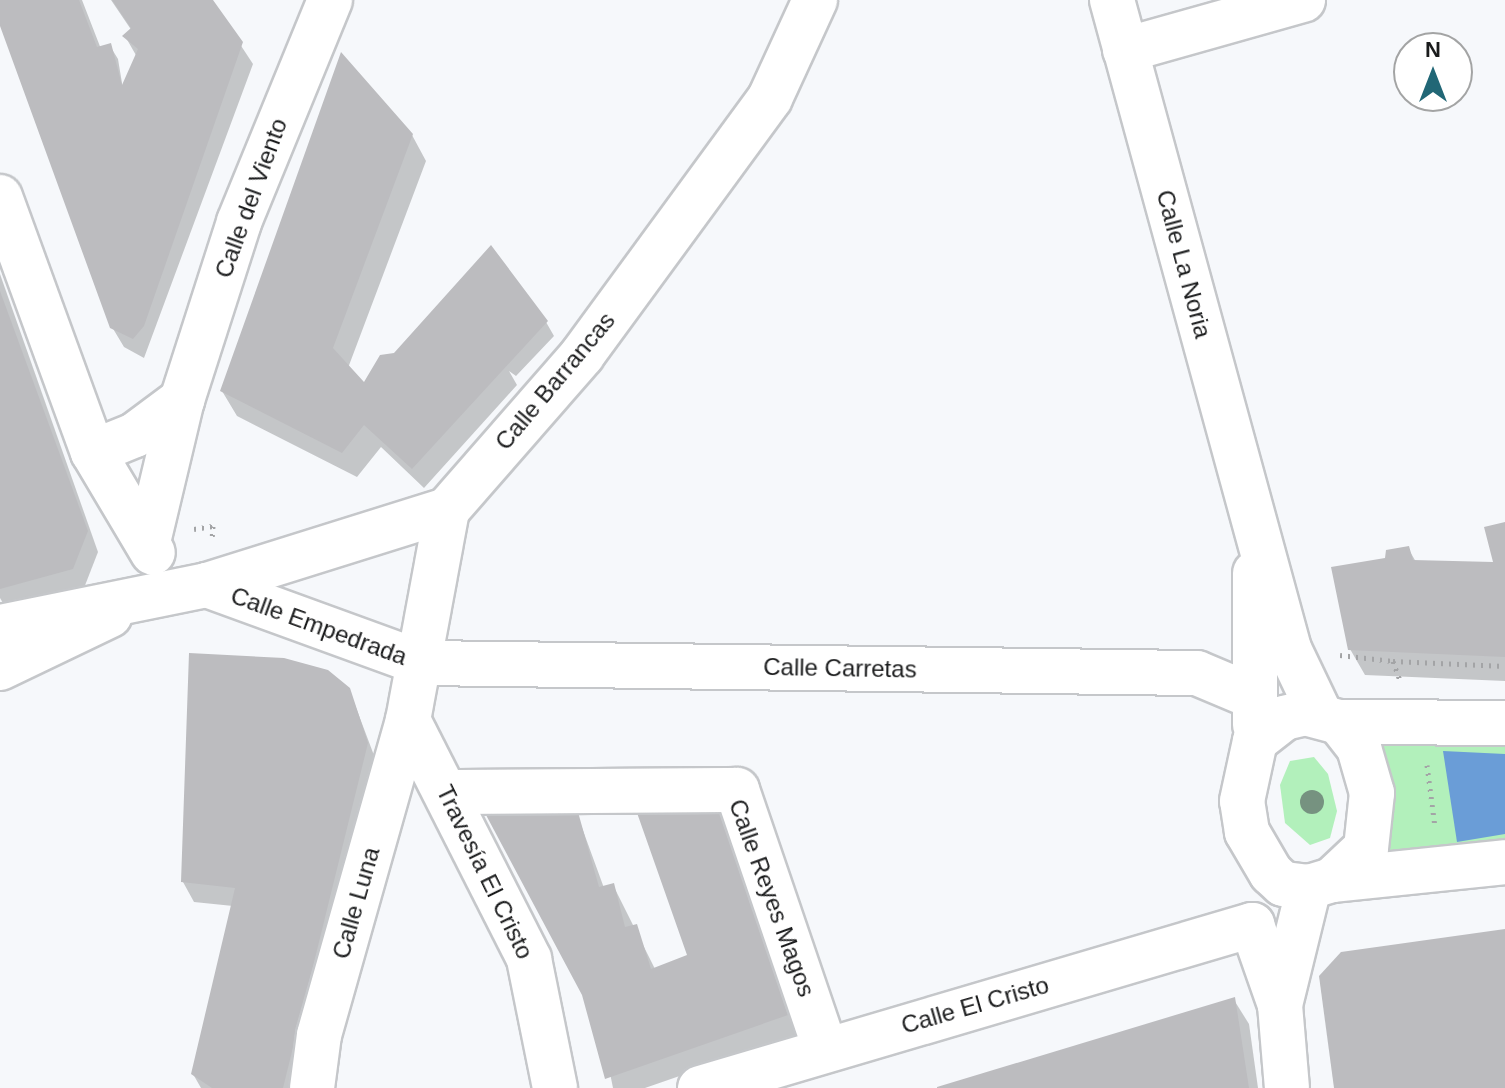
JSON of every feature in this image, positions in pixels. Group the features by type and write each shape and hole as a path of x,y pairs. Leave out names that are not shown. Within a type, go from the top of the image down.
{"street":[{"name":"Calle Barrancas","path":"447,510 582,355 770,98 815,0"},
{"name":"Calle La Noria","path":"1112,0 1289,649 1330,719"},
{"path":"1125,50 1303,0"},
{"name":"Calle del Viento","path":"149,538 182,400 239,222 322,4"},
{"path":"0,197 93,452 149,538 163,590"},
{"path":"93,452 135,435 182,400"},
{"path":"0,627 163,590 207,585 447,510"},
{"name":"Calle Empedrada","path":"207,585 421,663 447,510"},
{"name":"Calle La Noria","path":"1255,741 1256,527"},
{"path":"0,668 163,590"},
{"path":"408,720 421,663"},
{"name":"Calle Carretas","path":"421,663 1197,673 1254,697"},
{"path":"1505,723 1284,718 1255,741 1245,768 1247,832 1308,884 1505,862"},
{"path":"1287,1088 1280,1005 1252,925 1308,884 1366,848 1373,824 1367,767 1330,719"},
{"name":"Travesía El Cristo","path":"408,720 529,959 555,1088"},
{"name":"Calle Luna","path":"312,1088 319,1035 408,720"},
{"name":"Calle Reyes Magos","path":"447,792 737,790 825,1049"},
{"path":"1280,1005 1308,884"},
{"name":"Calle El Cristo","path":"700,1088 1252,925"}],"path":[{"path":"1393,661 1505,666"}],"green space":[{"path":"1376,739 1505,746 1505,839 1381,859"},
{"path":"1314,757 1328,774 1337,811 1330,838 1310,845 1285,823 1280,785 1290,761"}],"water":[{"path":"1443,751 1505,754 1505,834 1457,842"}],"building":[{"path":"0,0 79,0 97,47 111,43 122,85 138,49 122,36 131,28 112,0 213,0 243,42 144,326 133,339 110,328 0,26"},
{"path":"341,52 413,134 333,348 364,382 380,355 394,353 491,245 548,321 412,469 364,425 342,453 220,391"},
{"path":"0,291 88,531 73,569 0,589"},
{"path":"1505,522 1505,657 1348,650 1331,567 1385,558 1386,550 1409,546 1413,560 1493,562 1484,527"},
{"path":"189,653 284,658 328,670 350,688 368,743 283,1088 212,1088 191,1074 235,888 181,882"},
{"path":"557,803 559,815 578,812 599,887 614,883 625,927 637,924 651,969 687,955 636,810 717,805 788,1015 605,1079 582,995 486,815"},
{"path":"1505,929 1505,1088 1334,1088 1319,976 1341,952"},
{"path":"1235,997 1249,1088 937,1088 937,1087"}]}
